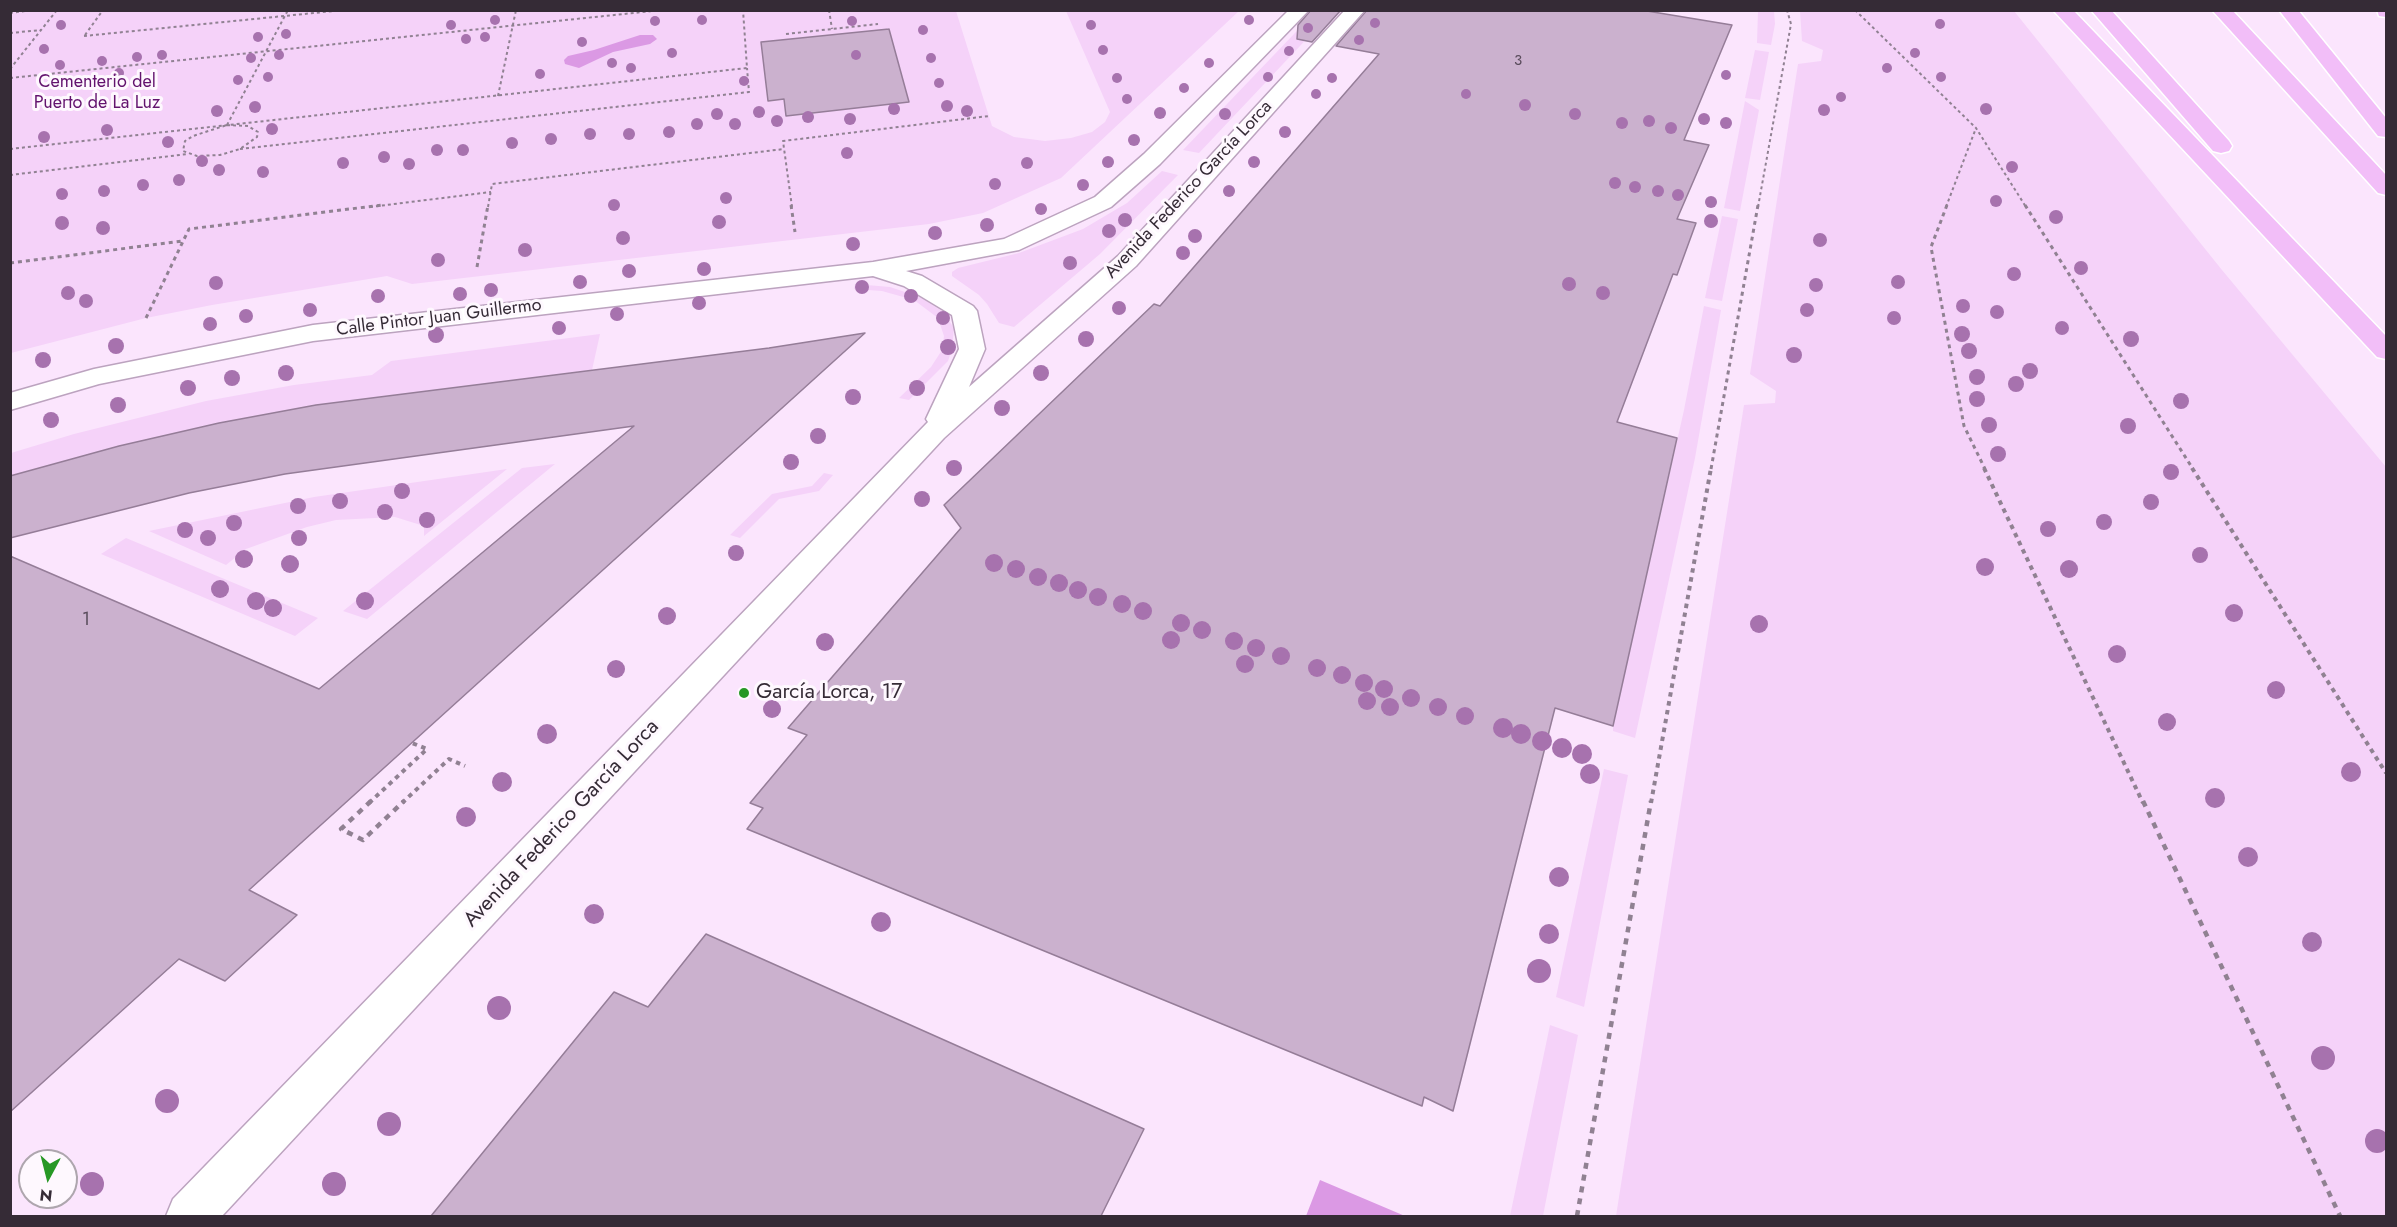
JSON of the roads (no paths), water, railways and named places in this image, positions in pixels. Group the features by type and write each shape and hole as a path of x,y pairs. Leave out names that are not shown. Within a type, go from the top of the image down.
{"highway":[{"path":"2062,10 2386,351"},
{"path":"2100,10 2386,331"},
{"path":"2221,10 2386,188"},
{"path":"2288,10 2386,131"}],"street":[{"path":"873,269 1010,245 1103,202 1152,159 1300,10"},
{"name":"Avenida Federico García Lorca","path":"190,1216 933,432 1126,261 1356,10"},
{"name":"Calle Pintor Juan Guillermo","path":"10,402 94,377 313,333 873,269"},
{"name":"Avenida Federico García Lorca","path":"873,269 913,281 964,311 972,349 933,432"}],"place":[{"name":"García Lorca, 17","path":"744,693"}],"park label":[{"name":"Cementerio del Puerto de La Luz","path":"97,94"}]}
